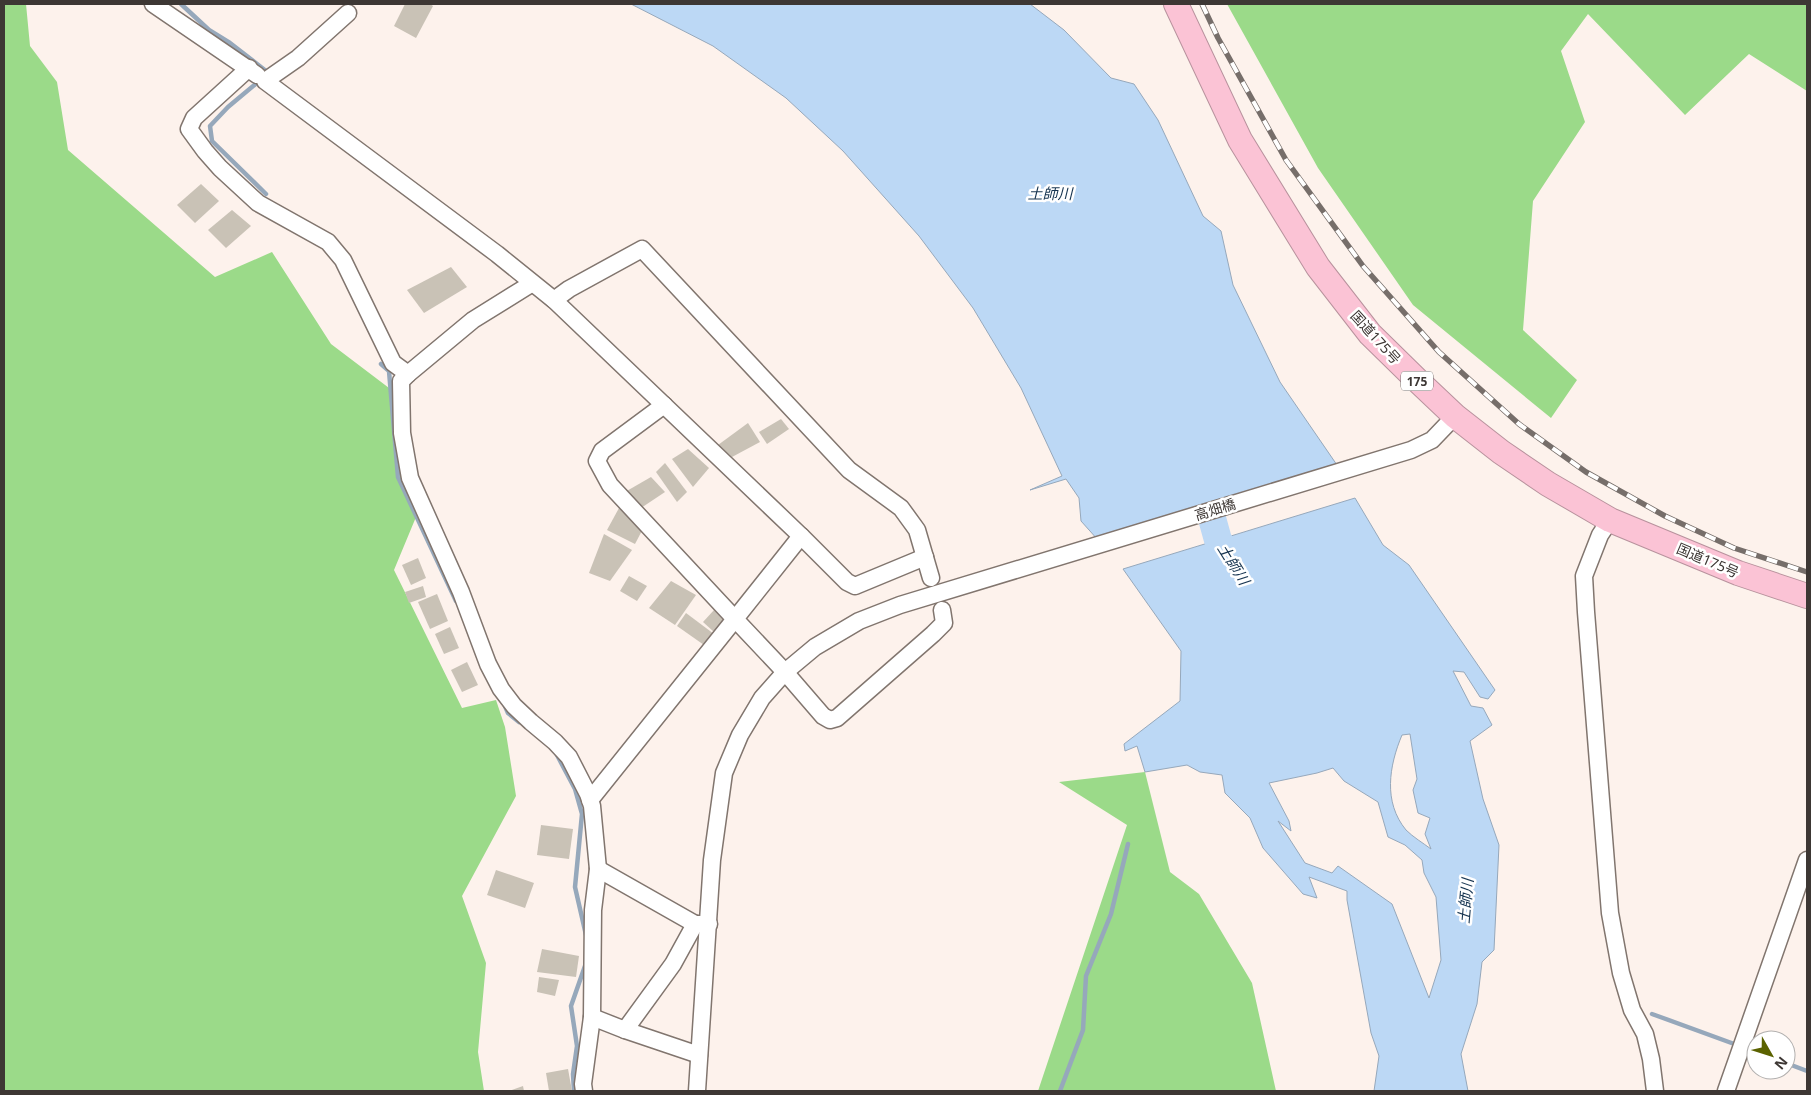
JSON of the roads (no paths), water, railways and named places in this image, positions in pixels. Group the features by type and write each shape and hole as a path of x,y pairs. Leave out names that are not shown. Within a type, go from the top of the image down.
{"highway":[{"name":"国道175号","path":"1176,4 1240,140 1318,267 1370,334 1455,416 1501,452 1548,484 1610,520 1738,574 1807,596"}],"street":[{"path":"152,4 249,68 497,254 531,284 554,300 847,582 855,586 925,557"},
{"path":"265,81 298,58 348,13"},
{"path":"249,68 194,118 189,129 215,162 258,204 328,242 343,260 393,363 408,374"},
{"path":"554,300 569,289 642,249 850,470 901,508 917,530 931,578"},
{"path":"531,284 473,320 401,381 402,424 410,478 461,592 488,664 501,689 514,706 569,757 592,806 598,869 593,910 592,1017 583,1084 584,1091"},
{"path":"664,405 602,451 597,461 610,485 785,672 822,716 830,720 837,718 944,622 942,610"},
{"name":"高畑橋","path":"696,1091 699,1055 702,924 724,773 740,735 762,698 785,672 815,647 858,621 900,605 1411,450 1432,440 1455,416"},
{"path":"1610,520 1600,535 1584,576 1586,612 1610,913 1621,973 1632,1010 1645,1034 1651,1059 1655,1091"},
{"path":"590,800 801,536"},
{"path":"1726,1091 1807,860"},
{"path":"598,869 702,924 625,1030"},
{"path":"592,1017 699,1055"}],"water":[{"name":"土師川","path":"631,4 1030,4 1064,30 1111,78 1134,84 1158,120 1203,216 1221,231 1233,285 1280,382 1337,465 1098,540 1081,521 1079,498 1066,479 1030,490 1062,476 1021,388 973,308 919,236 843,151 786,98 713,46"},
{"path":"1355,498 1383,545 1409,565 1495,690 1488,699 1480,697 1464,672 1453,671 1471,706 1483,708 1492,725 1470,741 1483,799 1499,845 1494,950 1482,962 1477,1004 1461,1054 1468,1091 1374,1091 1379,1056 1371,1033 1347,891 1309,877 1317,898 1303,894 1263,848 1250,818 1225,793 1222,775 1200,772 1187,765 1145,772 1137,746 1125,751 1124,744 1180,701 1181,651 1123,569","holes":["1410,734 1417,779 1413,790 1418,813 1430,818 1425,834 1431,849 1406,830 1394,808 1391,796 1391,771 1397,747 1402,735","1333,768 1344,781 1378,802 1388,837 1405,845 1422,860 1424,873 1436,897 1441,960 1429,998 1392,904 1338,866 1332,873 1305,863 1278,821 1291,831 1289,821 1269,783"]}],"waterway":[{"path":"181,4 209,30 230,43 266,71"},
{"path":"258,82 228,107 210,126 212,141 266,194"},
{"path":"381,364 389,371 398,477 456,601"},
{"name":"土師川","path":"1202,482 1218,540 1239,571"},
{"path":"505,706 508,713 519,722"},
{"path":"557,755 575,789 582,814 575,887 586,935"},
{"path":"1060,1091 1083,1030 1086,976 1111,914 1128,844"},
{"path":"574,1091 573,1074 577,1046 571,1006 585,966"},
{"path":"1652,1014 1737,1045"},
{"path":"1796,1067 1807,1071"}],"railway":[{"path":"1202,4 1218,38 1286,160 1363,266 1439,352 1519,424 1586,472 1665,516 1734,548 1807,572"}]}
